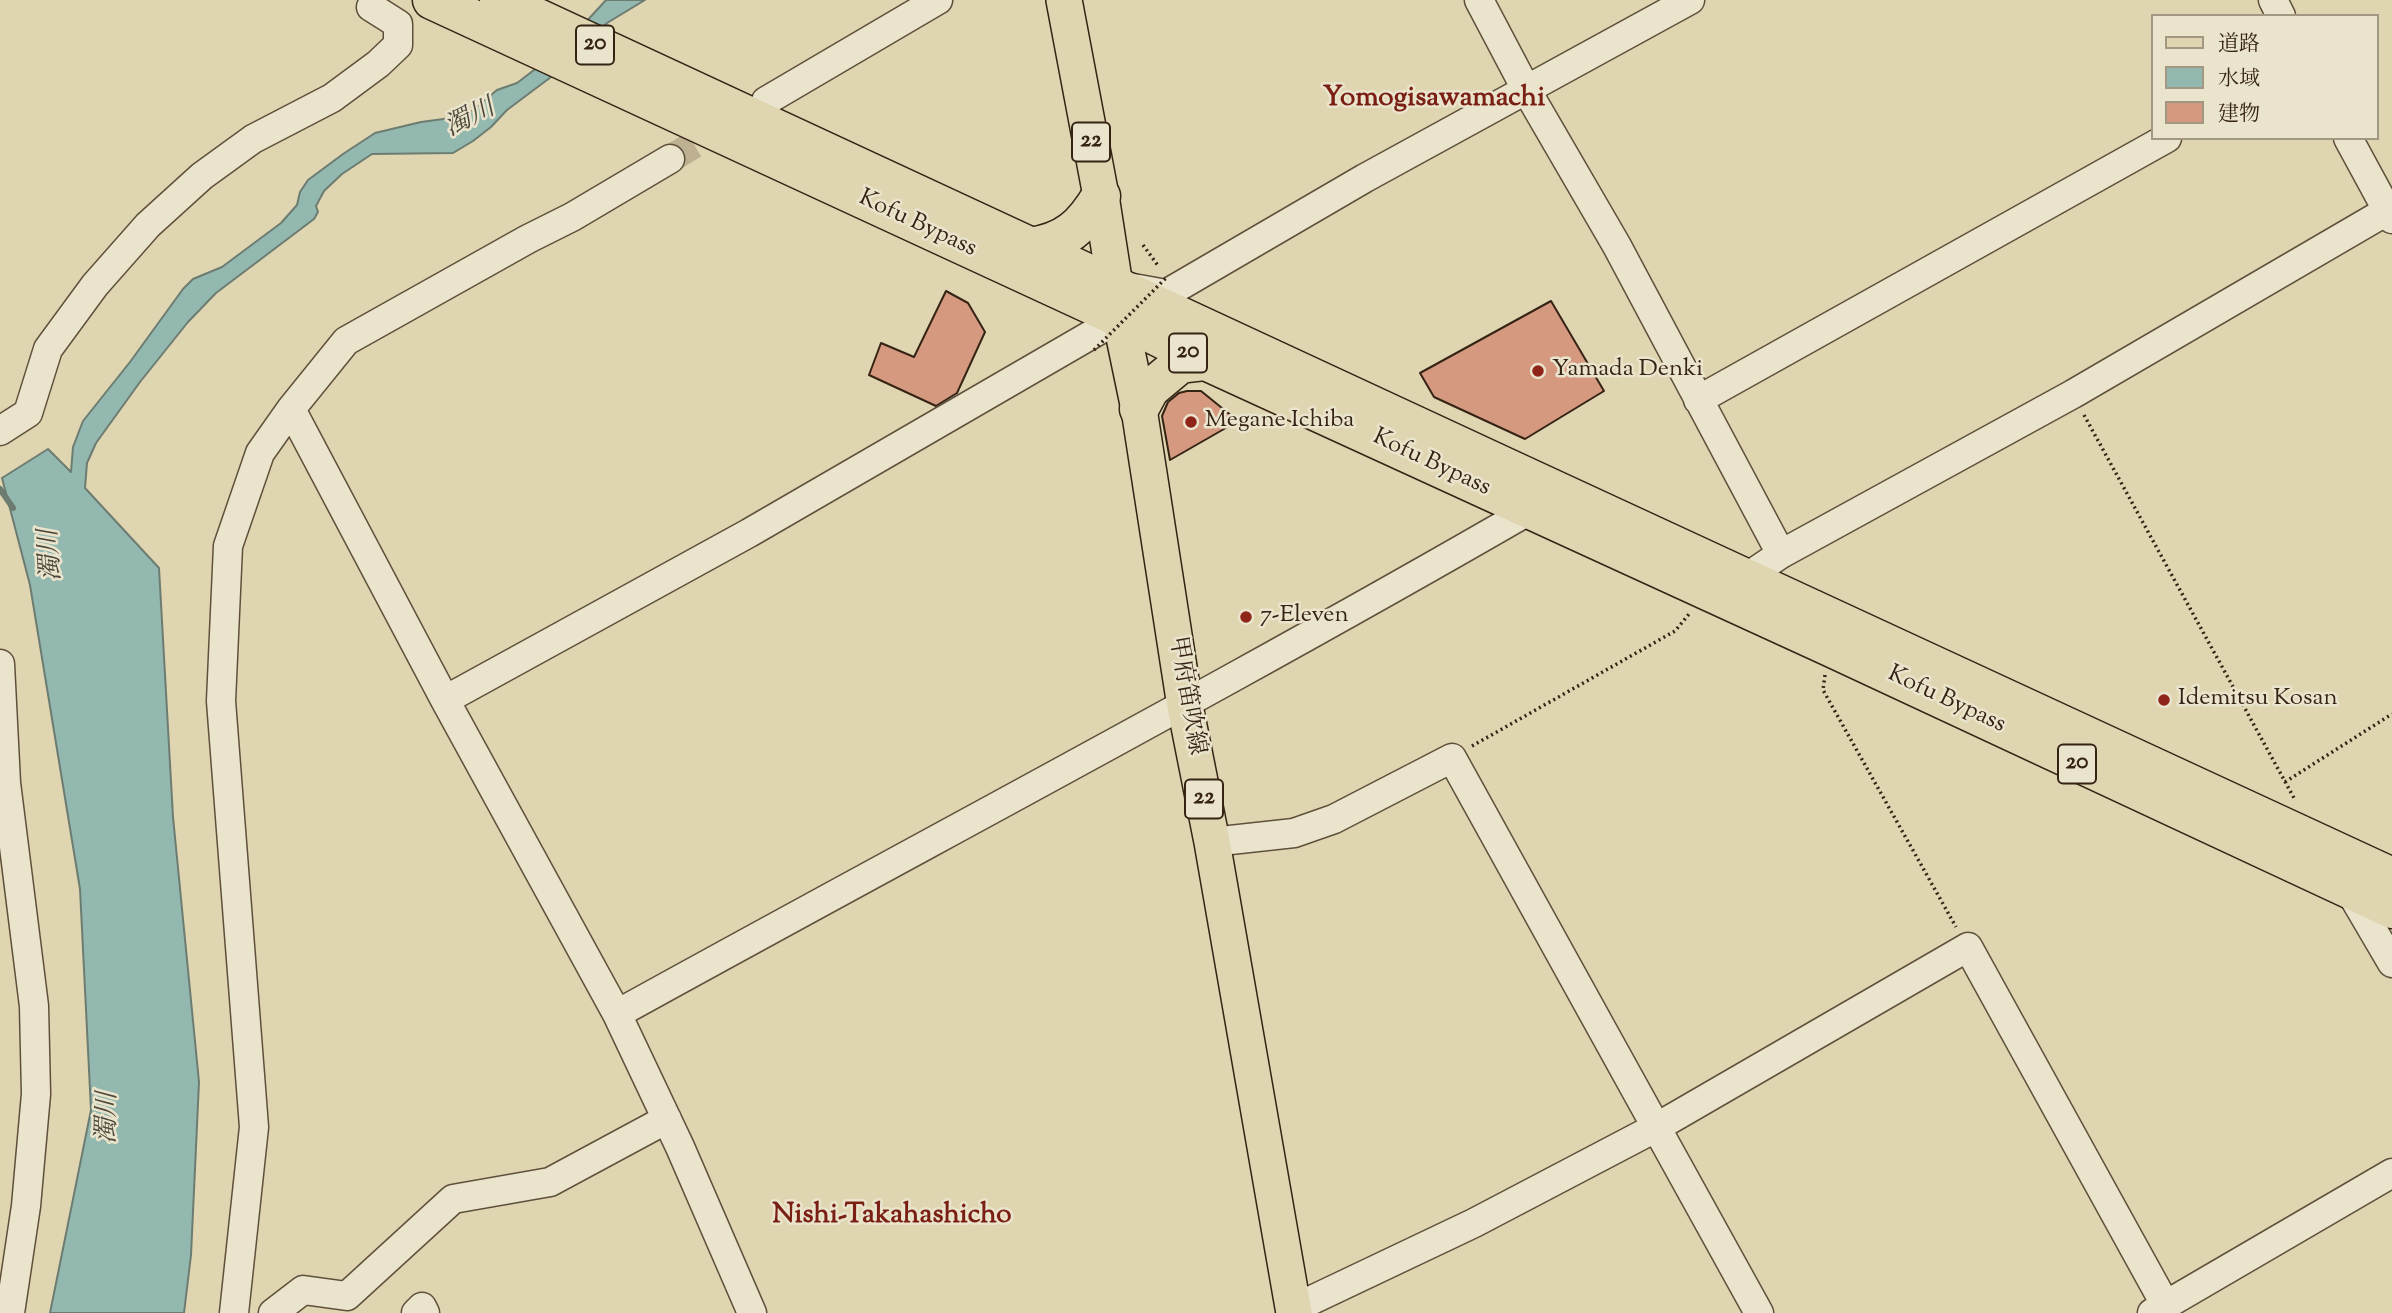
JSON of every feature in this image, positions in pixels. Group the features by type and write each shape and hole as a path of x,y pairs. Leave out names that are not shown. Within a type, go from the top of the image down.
{"highway":[{"name":"Kofu Bypass","path":"465,5 690,89 1030,247 1206,361 1530,510 1754,588 1828,646 2392,909"},
{"name":"Kofu Bypass","path":"465,5 655,104 1118,302 2392,877"},
{"path":"1030,247 1046,244 1073,232 1090,215 1101,196"},
{"path":"1139,409 1150,389 1166,373 1180,363 1206,361"}],"main road":[{"name":"22","path":"1064,0 1118,302"},
{"name":"甲府笛吹線","path":"1118,302 1139,409 1185,705 1212,842 1294,1311"}],"street":[{"path":"766,101 938,0"},
{"path":"1479,0 1527,91 1617,246 1698,400 1754,588 2073,394 2390,213 2349,140"},
{"path":"445,699 749,533 1118,302 1166,294 1365,178 1690,0"},
{"path":"0,431 28,413 48,349 94,285 148,225 202,176 253,139 332,98 378,64 398,45 398,24 371,7"},
{"path":"1698,400 2163,140"},
{"path":"234,1313 254,1127 221,701 228,546 260,453 291,409 346,341 572,217 670,159"},
{"path":"291,409 617,1014 680,1147 751,1313"},
{"path":"617,1014 778,924 1185,705 1530,510"},
{"path":"0,664 6,783 34,1006 36,1082 26,1206 10,1313"},
{"path":"1212,842 1294,833 1334,818 1452,758 1759,1313"},
{"path":"2348,888 2392,963"},
{"path":"1294,1311 1474,1223 1657,1127 1968,947 2159,1309 2392,1173"},
{"path":"273,1313 303,1290 347,1296 453,1199 550,1182 667,1119"},
{"path":"416,1313 422,1307 425,1313"}],"path":[{"path":"1094,350 1167,277 1143,245"},
{"path":"2073,394 2297,803"},
{"path":"1452,758 1754,588"},
{"path":"1828,646 1823,690 1968,947"},
{"path":"2284,783 2392,714"}],"water":[{"name":"濁川","path":"606,0 645,0 607,23 555,74 507,110 473,141 453,153 372,154 342,174 324,191 316,206 318,212 314,219 216,293 188,322 96,443 87,463 85,488 159,568 173,817 199,1082 191,1255 184,1313 50,1313 91,1110 80,889 30,585 2,478 48,449 71,472 73,447 83,421 183,289 193,279 222,267 281,223 297,205 300,192 308,180 375,133 421,122 466,116 497,90 517,83 534,70"}],"building":[{"path":"946,291 968,303 985,332 957,393 936,406 869,375 881,343 914,357"},
{"path":"1551,301 1604,391 1525,439 1434,397 1420,373"},
{"path":"1201,391 1238,421 1170,460 1162,416 1168,402 1179,393"}],"waterway":[{"path":"0,489 13,508"}],"tunnel":[{"path":"670,159 728,124"}],"place":[{"name":"Yamada Denki","path":"1538,371"},
{"name":"Megane Ichiba","path":"1191,422"},
{"name":"7-Eleven","path":"1246,617"},
{"name":"Idemitsu Kosan","path":"2164,700"}],"district":[{"name":"Yomogisawamachi","path":"1434,100"},
{"name":"Nishi-Takahashicho","path":"892,1217"}]}
